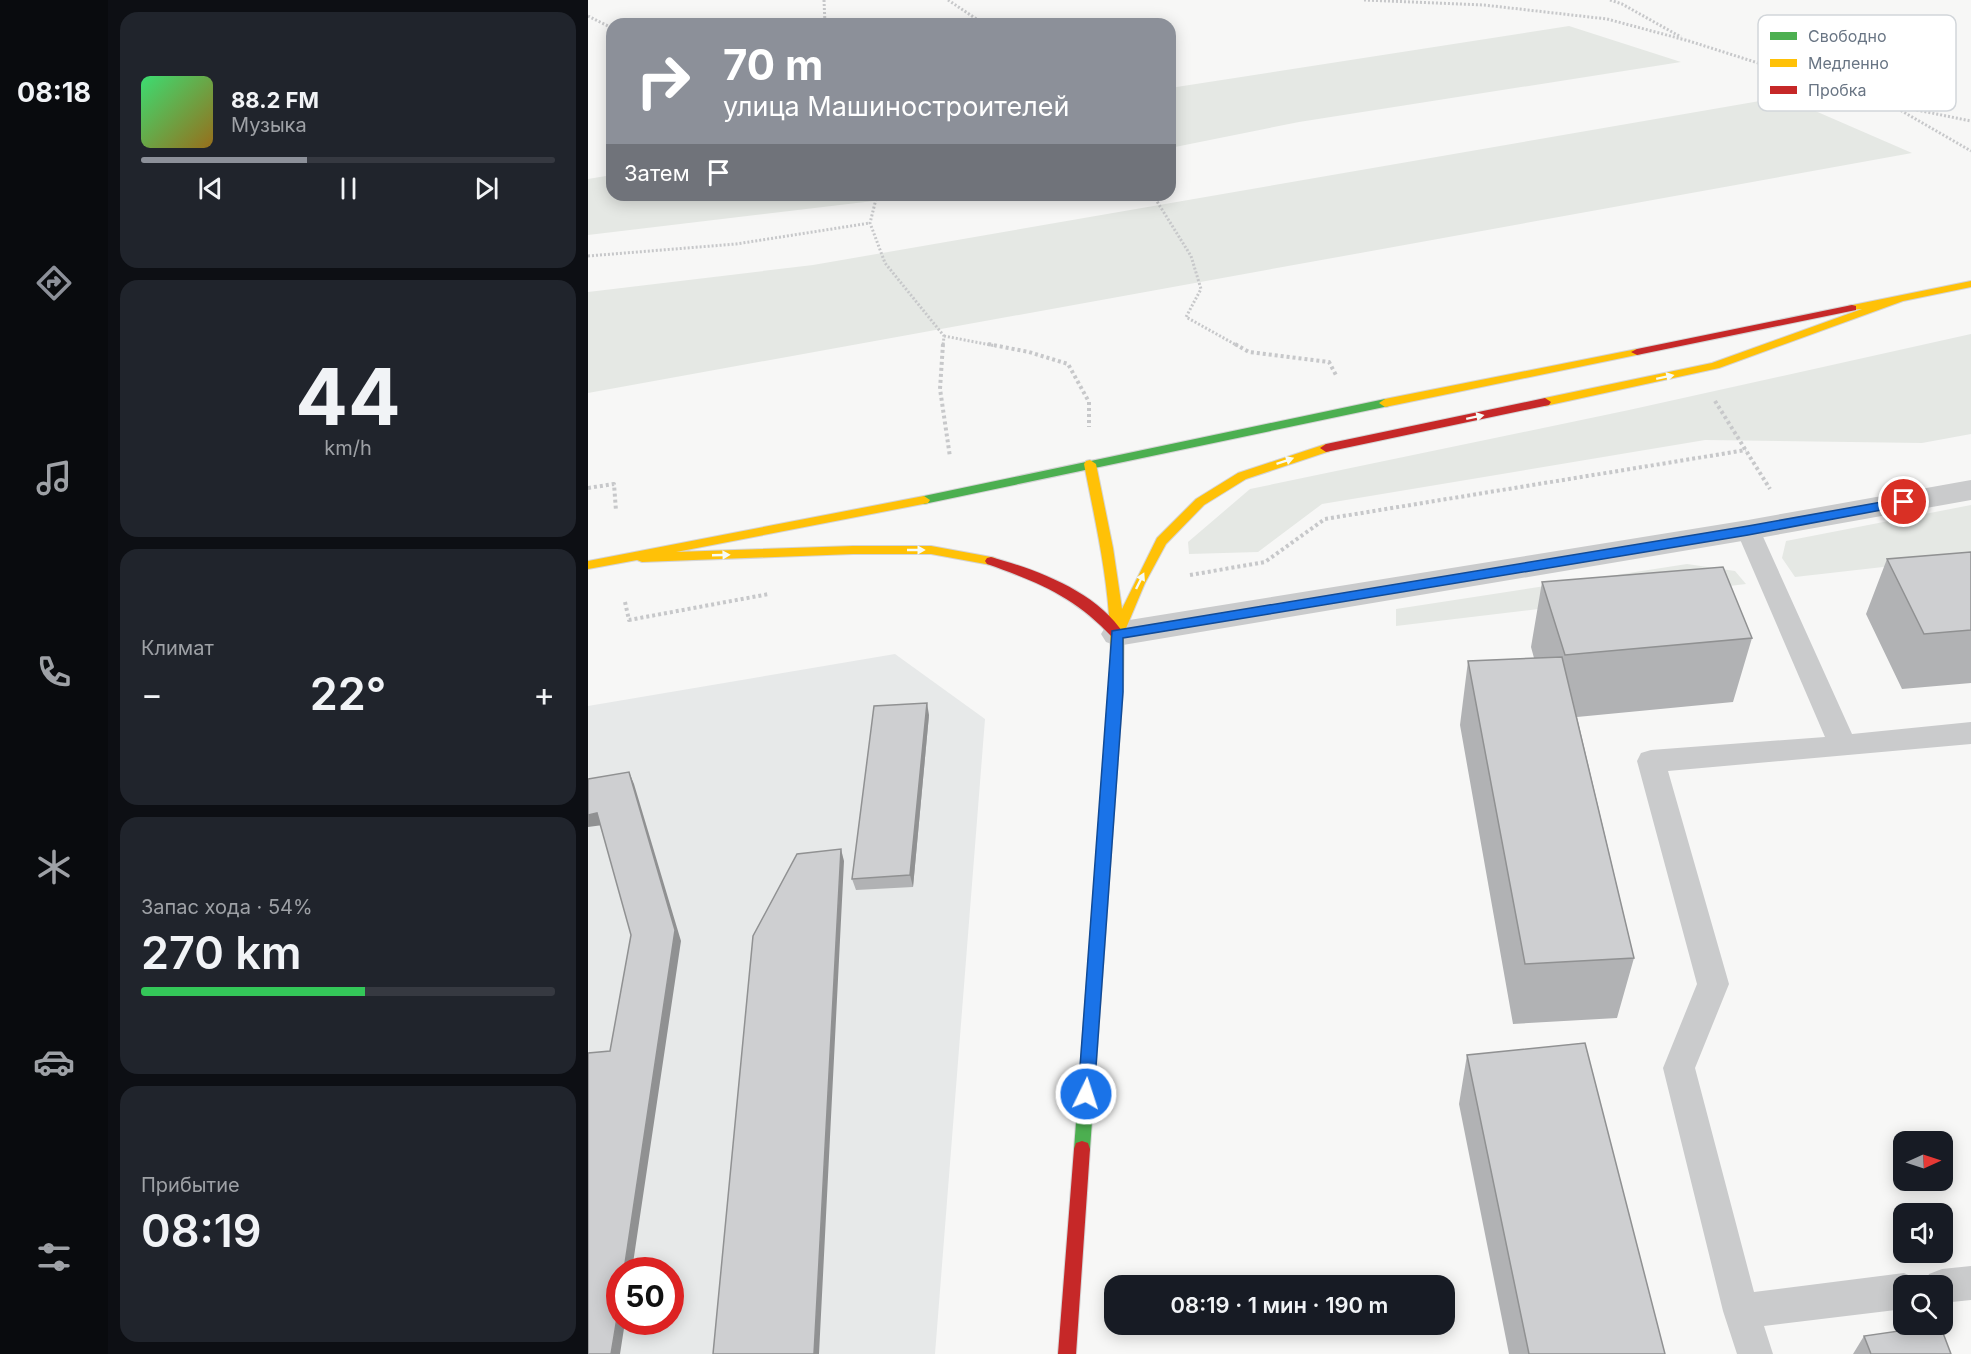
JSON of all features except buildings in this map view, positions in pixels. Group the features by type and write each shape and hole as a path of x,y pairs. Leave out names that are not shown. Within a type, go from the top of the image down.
{"main road":[{"path":"588,565 949,495 1354,409 1971,285"},
{"path":"1117,634 1139,583 1161,541 1200,502 1242,476 1318,450 1715,366 1902,299"},
{"path":"1067,1354 1116,692 1117,634 1113,586 1090,464"},
{"path":"621,559 853,550 931,550 990,561 1038,577 1072,592 1098,612 1117,634"}],"street":[{"path":"1117,634 1748,530 1971,490"}],"lane":[{"path":"1748,530 1843,746"},
{"path":"1755,1354 1679,1068 1713,984 1651,761 1971,733"},
{"path":"1953,1285 1971,1283"},
{"path":"1742,1311 1893,1292"}],"path":[{"path":"824,0 825,18"},
{"path":"948,0 975,18"},
{"path":"1365,0 1484,5 1607,19 1689,41 1758,63"},
{"path":"1610,0 1622,4 1689,41"},
{"path":"588,16 606,25"},
{"path":"1902,111 1971,151"},
{"path":"1919,111 1971,121"},
{"path":"876,201 870,223 885,262 944,336 1029,352 1068,364 1089,402 1090,464"},
{"path":"1157,201 1191,256 1201,289 1186,317 1248,352 1329,362 1354,409"},
{"path":"588,256 736,244 870,223"},
{"path":"944,336 940,362 941,396 950,438 949,495"},
{"path":"1714,399 1791,522"},
{"path":"1186,576 1265,562 1325,519 1746,450"},
{"path":"588,488 614,484 616,511"}],"shaded area":[{"path":"1569,26 1681,62 1299,122 1176,147 1176,87"},
{"path":"1758,101 1758,111 1815,111 1912,153 588,393 588,292 813,265"},
{"path":"606,176 606,201 874,201 588,235 588,179"},
{"path":"1971,334 1971,434 1922,443 1705,440 1322,504 1258,552 1189,554 1188,542 1250,489 1629,410"},
{"path":"1971,505 1971,557 1795,577 1782,558 1786,541"},
{"path":"1687,564 1735,571 1746,584 1396,626 1396,609"},
{"path":"895,654 985,719 935,1354 588,1354 588,706"}],"traffic: fast":[{"path":"924,500 1385,403"},
{"path":"1082,1149 1109,785"}],"traffic: slow":[{"path":"1852,308 1971,284"},
{"path":"1545,402 1715,366 1898,300"},
{"path":"1385,403 1637,352"},
{"path":"1119,630 1139,583 1161,541 1200,502 1242,476 1326,448"},
{"path":"1090,464 1110,569 1117,633 1116,690 1109,785"},
{"path":"588,565 924,500"},
{"path":"642,558 853,550 931,550 991,561"}],"traffic: jam":[{"path":"1637,352 1852,308"},
{"path":"1326,448 1545,402"},
{"path":"991,561 1044,580 1074,596 1103,619 1117,634"},
{"path":"1067,1354 1082,1149"}],"route":[{"path":"1086,1094 1116,692 1117,634 1748,530 1904,502"}]}
